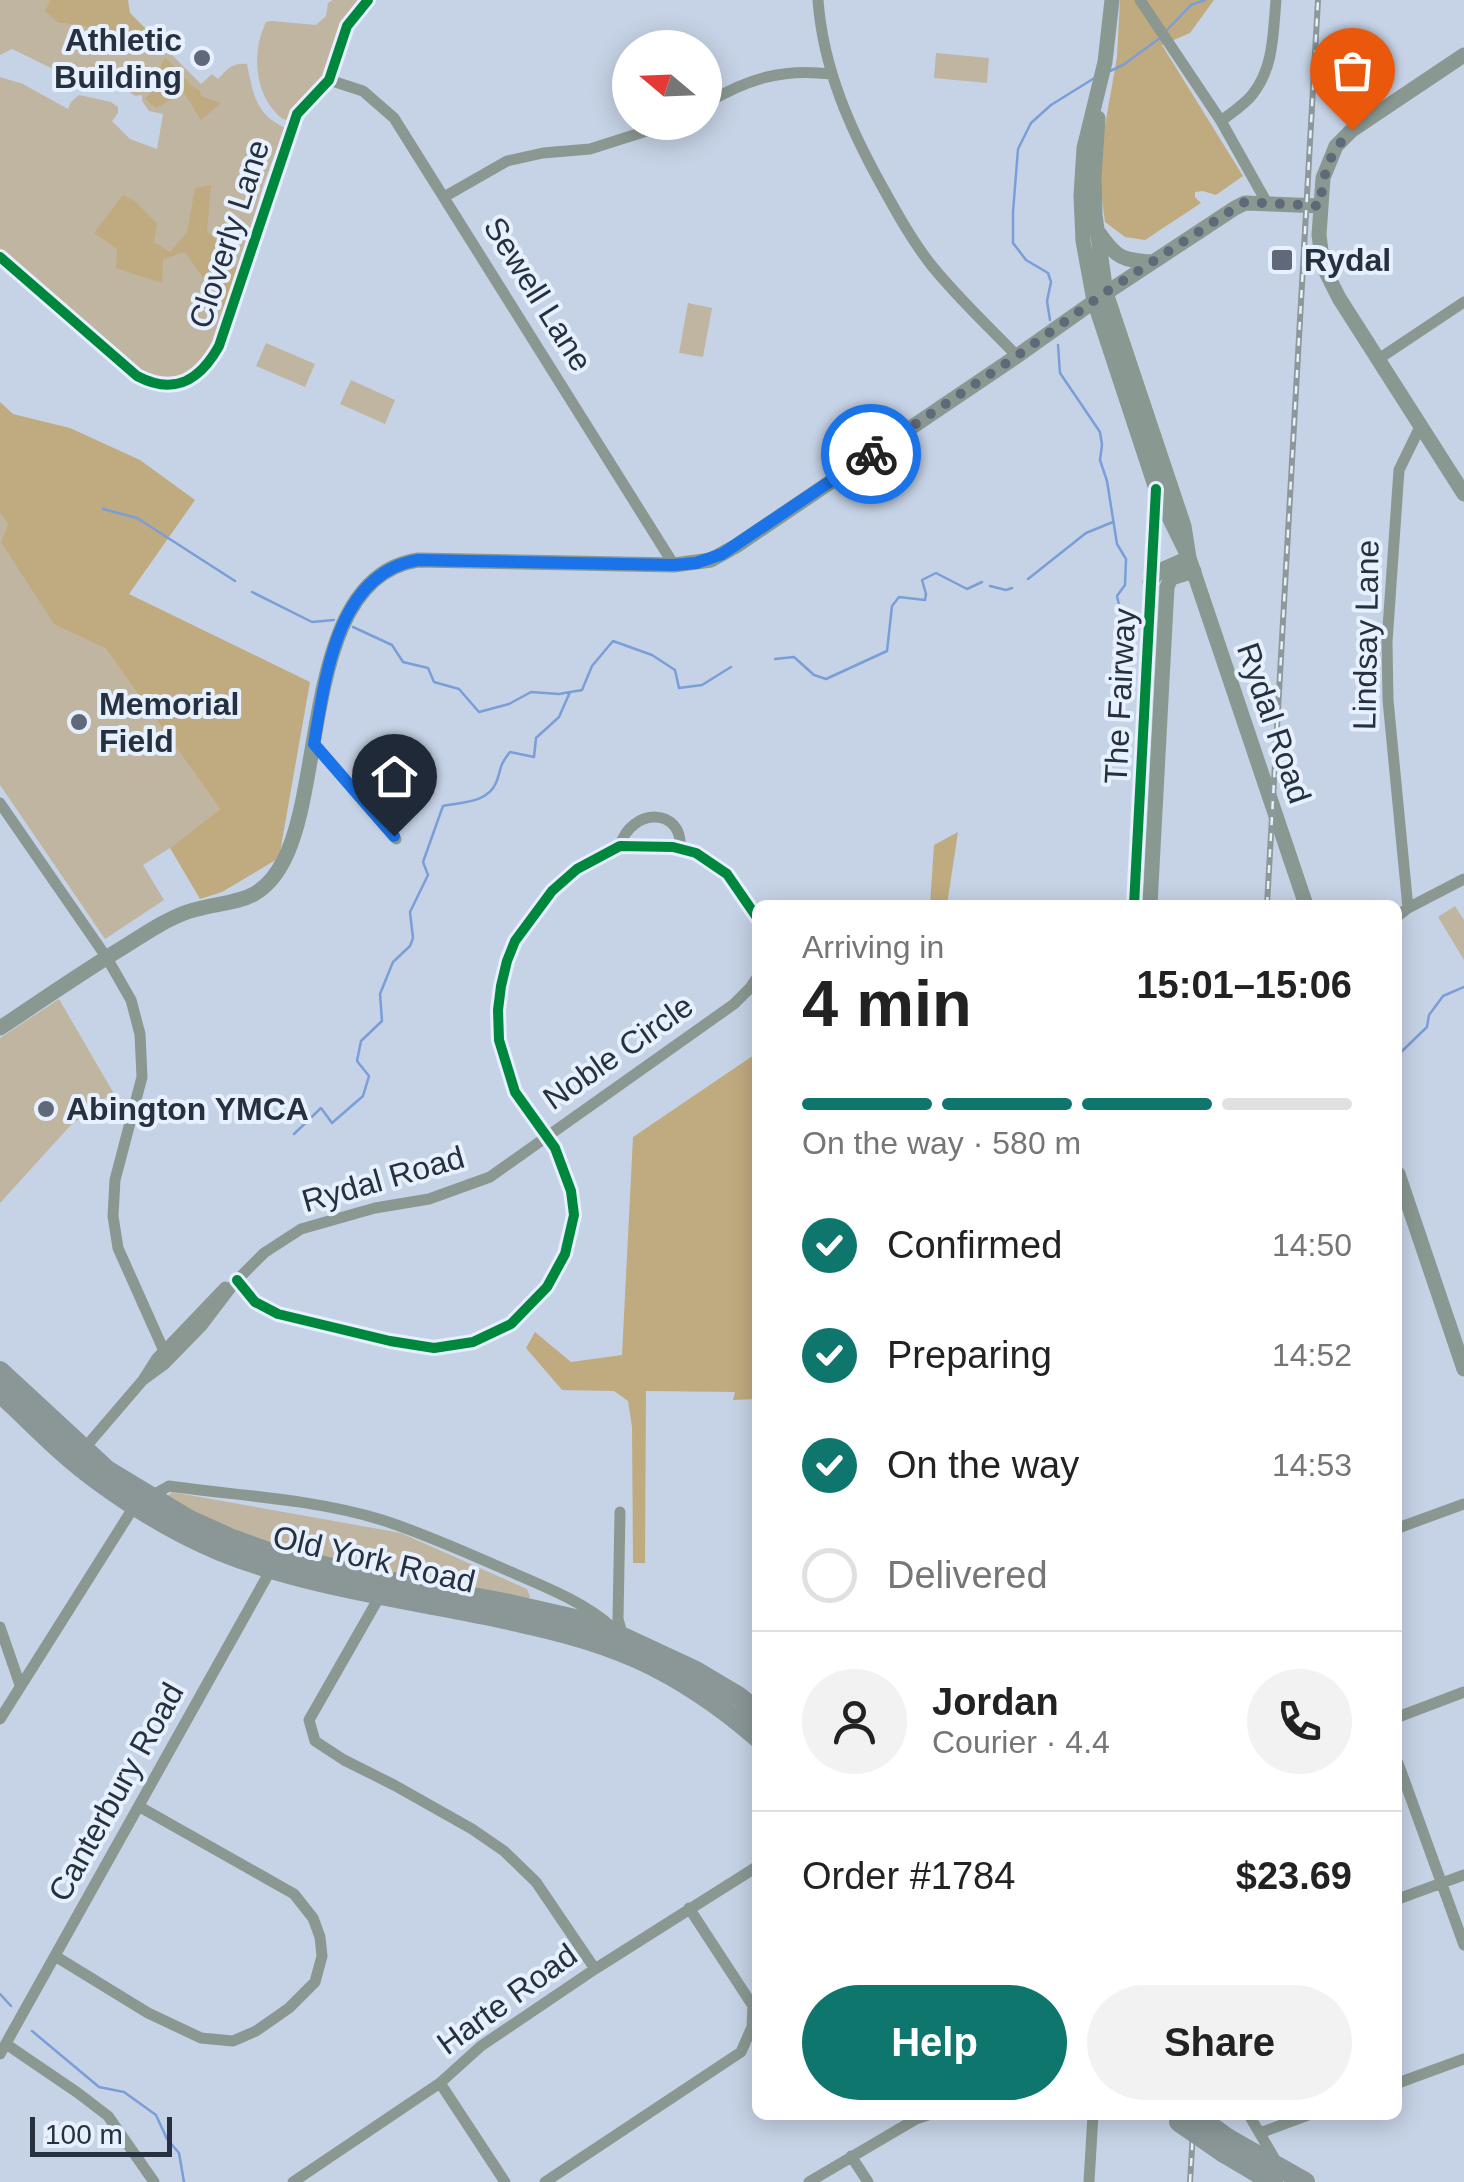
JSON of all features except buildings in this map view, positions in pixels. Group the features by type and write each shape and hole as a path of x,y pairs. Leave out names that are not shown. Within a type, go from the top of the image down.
{"highway":[{"name":"Old York Road","path":"0,1372 79,1455 94,1478 142,1501 178,1531 220,1551 564,1633 635,1657 712,1700 752,1733"},
{"name":"Old York Road","path":"0,1392 79,1455"},
{"name":"Old York Road","path":"384,1588 504,1603 575,1619 696,1671 752,1707"},
{"path":"1179,2120 1276,2177 1305,2182"},
{"path":"1201,2120 1225,2146"}],"main road":[{"path":"1100,297 1083,241 1080,196 1084,148 1105,62 1112,0"},
{"path":"1464,54 1352,130 1336,146 1323,178 1319,235 1323,266 1339,298 1464,494"},
{"path":"1100,84 1094,177 1100,297"},
{"path":"0,1028 166,921 186,912 250,897 273,878 290,848 314,744 322,686 334,646 352,608 371,583 391,568 405,562 432,560 674,565 722,554 1245,202 1320,206"},
{"path":"1097,230 1118,257 1152,262"},
{"name":"The Fairway","path":"1100,297 1156,489 1150,582 1150,900"},
{"name":"Rydal Road","path":"1100,297 1180,515 1192,564 1304,900"},
{"name":"Rydal Road","path":"1156,489 1192,564"},
{"path":"1150,582 1168,565 1192,564"},
{"name":"The Fairway","path":"1134,900 1153,692 1167,587 1172,578 1192,564"},
{"path":"1402,1186 1464,1369"}],"street":[{"name":"Cloverly Lane","path":"0,257 137,376 169,386 192,379 204,370 220,346 297,114 329,80 347,26 368,0"},
{"path":"818,0 831,74 865,156 907,231 934,268 1017,356"},
{"path":"1140,0 1221,122 1268,202"},
{"path":"1221,122 1250,98 1267,72 1276,0"},
{"path":"722,94 770,74 804,70 831,74"},
{"name":"Sewell Lane","path":"329,80 364,91 394,118 674,565"},
{"path":"444,196 507,161 590,149 618,140"},
{"path":"1377,360 1464,302"},
{"name":"Lindsay Lane","path":"1401,900 1387,642 1399,470 1420,427"},
{"path":"314,744 396,839"},
{"path":"0,803 107,958 131,1000 140,1034 142,1077 115,1180 114,1230 118,1248 164,1351"},
{"name":"Noble Circle","path":"620,846 623,834 633,822 649,817 676,826 681,835 680,849"},
{"name":"Noble Circle","path":"752,909 727,874 696,853 680,849 620,846 577,869 552,891 515,941 507,961 498,1010 500,1040 515,1092 548,1135 734,1004 752,985"},
{"path":"1402,912 1464,879"},
{"path":"238,1280 255,1302 278,1314 434,1348 473,1342 511,1324 547,1287 565,1254 574,1215 572,1191 548,1135"},
{"name":"Rydal Road","path":"79,1455 189,1332 221,1289 238,1280 264,1253 301,1230 375,1208 429,1199 490,1178 548,1135"},
{"name":"Rydal Road","path":"144,1380 164,1351 189,1332"},
{"path":"0,1718 142,1501 169,1486 332,1508 381,1520 433,1538 561,1595 604,1620 623,1637"},
{"path":"1402,1527 1464,1504"},
{"path":"620,1512 618,1619 623,1637"},
{"name":"Canterbury Road","path":"3,2049 274,1562"},
{"path":"384,1588 309,1720 315,1741 504,1851 536,1882 595,1968"},
{"path":"0,1627 20,1685"},
{"path":"1402,1715 1464,1692"},
{"path":"1402,1774 1464,1945"},
{"path":"55,1956 148,2013 201,2038 233,2040 256,2031 316,1982 322,1956 320,1937 314,1918 294,1894 140,1807"},
{"name":"Harte Road","path":"293,2182 440,2083 481,2046 595,1968 752,1870"},
{"path":"1402,1897 1464,1875"},
{"path":"689,1908 752,2004"},
{"path":"545,2182 741,2052 752,2028"},
{"path":"3,2049 78,2092 108,2116 154,2182"},
{"path":"1402,2081 1464,2058"},
{"path":"440,2083 505,2182"},
{"path":"809,2182 914,2120"},
{"path":"1089,2182 1093,2120"},
{"path":"1252,2120 1274,2156 1276,2177"},
{"path":"1260,2133 1295,2120"},
{"path":"851,2156 868,2182"}],"shaded area":[{"path":"0,0 50,0 46,11 58,23 82,25 98,33 111,51 137,47 151,34 201,84 212,74 218,79 234,65 247,64 261,109 285,128 264,183 220,332 206,357 187,375 164,380 136,370 0,250 0,77 23,84 68,109 79,95 111,102 118,107 112,121 130,139 157,149 163,114 149,111 142,95 135,96 115,84 92,78 88,86 12,49 0,55"},
{"path":"50,0 128,0 130,13 151,34 137,47 111,51 98,33 82,25 58,23 45,11"},
{"path":"362,0 336,36 327,73 287,120 283,119 266,99 258,74 258,47 266,22 316,25 326,16 328,3"},
{"path":"1120,0 1214,0 1190,33 1162,45 1243,176 1216,195 1195,192 1201,203 1145,240 1125,237 1105,222 1100,185 1103,137 1117,57"},
{"path":"936,53 989,58 987,83 934,78"},
{"path":"165,57 201,96 221,103 201,120 184,93 156,108 145,99 161,82 157,74"},
{"path":"211,185 207,232 223,244 216,259 238,269 225,309 185,252 163,259 162,283 116,268 117,249 94,233 123,195 135,201 157,224 154,242 170,252 187,232 195,188"},
{"path":"688,303 712,308 703,357 679,353"},
{"path":"266,343 315,364 305,387 256,366"},
{"path":"351,380 395,400 385,424 340,404"},
{"path":"0,402 13,414 70,428 140,460 195,500 129,594 310,682 279,858 222,892 200,899 170,848 220,809 105,648 54,624 1,542 8,524 0,512"},
{"name":"Memorial Field","path":"0,501 220,809 143,865 164,900 105,939 0,785"},
{"path":"958,832 948,900 930,900 934,845"},
{"path":"1455,906 1464,920 1464,960 1438,917"},
{"name":"Abington YMCA","path":"59,999 113,1092 70,1126 0,1203 0,1038"},
{"path":"752,1056 752,1399 733,1400 735,1392 646,1391 645,1563 633,1563 632,1427 628,1401 614,1391 562,1390 526,1348 535,1332 571,1362 622,1355 633,1137"},
{"path":"172,1492 401,1533 527,1589 530,1597 527,1602 281,1551 165,1498"}],"waterway":[{"path":"1165,32 1191,5 1205,0"},
{"path":"1108,72 1160,38"},
{"path":"1050,320 1048,273 1026,260 1013,243 1018,149 1031,123 1051,105 1096,77"},
{"path":"1058,345 1060,373 1100,432 1100,460 1117,544 1126,559 1125,585 1117,596 1126,636"},
{"path":"103,509 137,518 235,581"},
{"path":"1028,579 1086,533 1113,522"},
{"path":"775,659 794,657 814,675 826,679 887,651 892,606 899,597 925,600 922,580 936,573 967,589 982,582"},
{"path":"990,586 1012,588"},
{"path":"252,592 312,622 334,620"},
{"path":"353,627 392,645 403,662 428,668 434,682 459,689 479,712 509,704 531,692 559,694 582,690 592,666 613,641 652,655 675,670 679,688 702,685 731,667"},
{"path":"294,1134 321,1108 332,1123 363,1096 369,1076 357,1061 361,1041 382,1021 380,994 393,962 413,938 410,912 428,875 423,862 443,806 473,800 492,790 510,752 534,757 536,738 559,717 570,692"},
{"path":"1402,1051 1427,1027 1429,1015 1443,996 1464,987"},
{"path":"0,1994 11,2006"},
{"path":"32,2031 99,2087 124,2092 156,2115 167,2139 179,2153 184,2182"}],"railway":[{"path":"1267,900 1318,0"},
{"path":"1190,2182 1194,2120"}],"cycle path":[{"path":"0,257 137,376 163,385 195,376 219,346 297,114 329,80 347,26 368,0"},
{"path":"1134,900 1156,489"},
{"path":"237,1280 255,1302 278,1314 390,1341 434,1348 473,1342 511,1324 547,1287 565,1254 574,1215 571,1191 555,1148 515,1092 499,1040 501,986 515,941 552,891 577,869 620,846 673,847 696,853 727,874 752,910"}],"way so far":[{"path":"871,454 1106,292 1245,202 1320,206 1323,178 1336,146 1352,130"}],"place":[{"name":"Athletic Building","path":"202,58"},
{"name":"Rydal","path":"1282,260"},
{"name":"Memorial Field","path":"79,722"},
{"name":"Abington YMCA","path":"46,1109"}],"route":[{"path":"394,836 314,744 322,686 334,646 352,608 380,575 418,560 674,565 710,560 871,454"}]}
